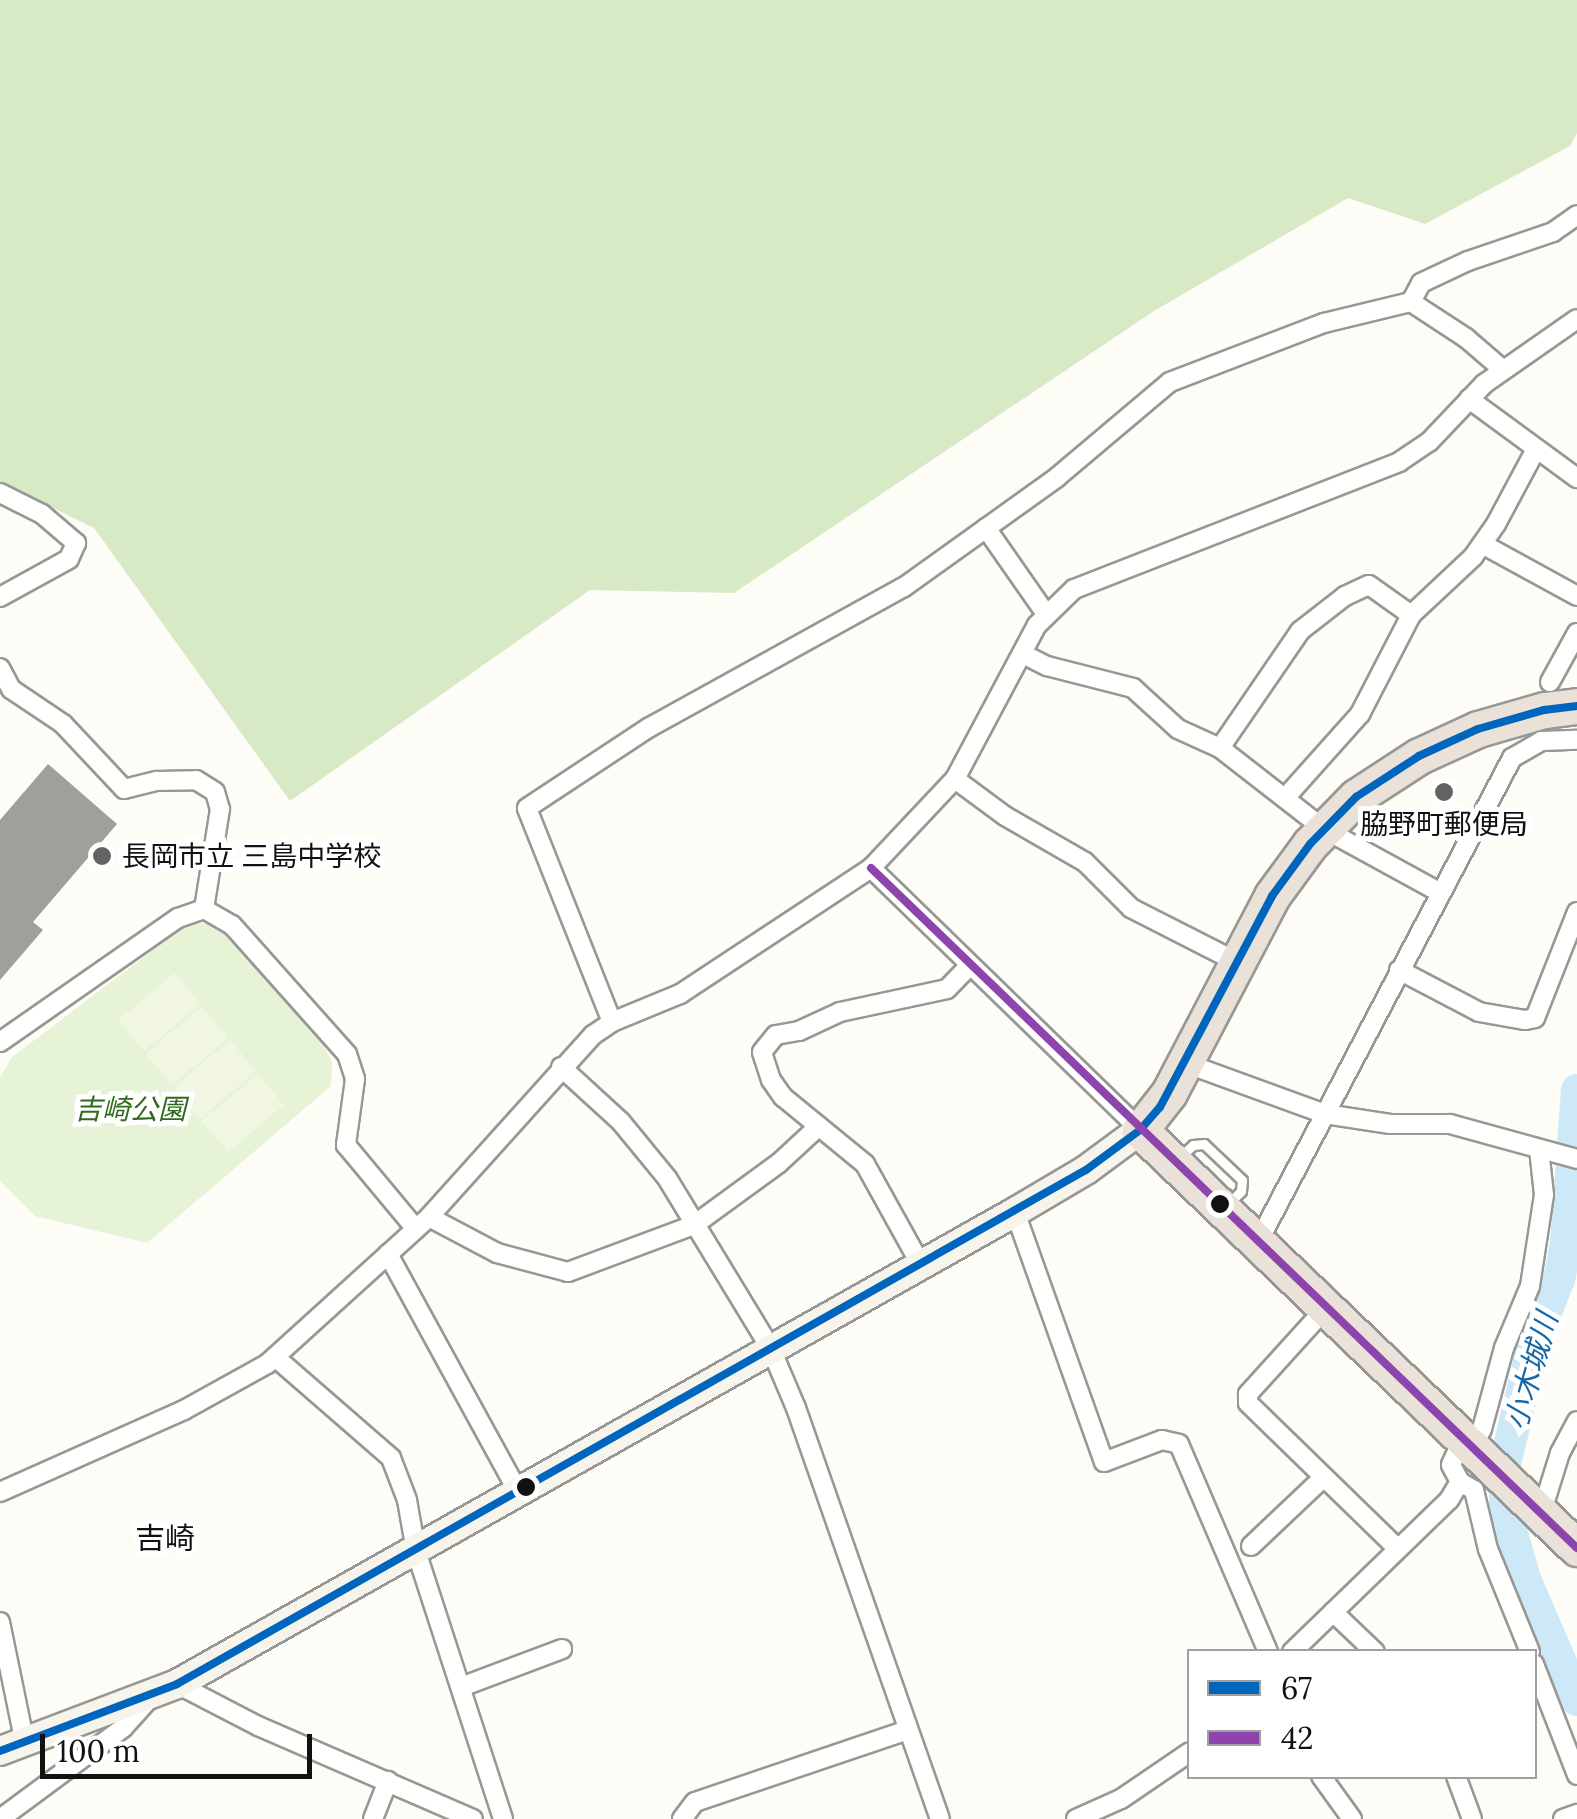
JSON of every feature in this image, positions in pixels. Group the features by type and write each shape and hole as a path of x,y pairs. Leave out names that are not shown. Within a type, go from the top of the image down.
{"highway":[{"path":"1577,706 1506,720 1419,756 1356,797 1324,828 1272,896 1185,1063 1160,1107 1140,1130 1258,1242 1467,1456 1535,1508 1577,1548"}],"main road":[{"path":"12,1748 164,1690 1015,1212 1086,1170 1140,1130"}],"street":[{"path":"1411,302 1421,284 1468,261 1553,232 1577,215"},
{"path":"612,1022 527,808 650,727 904,587 1056,478 1170,382 1324,322 1411,302 1466,338 1502,369"},
{"path":"0,1492 184,1410 275,1357 423,1223 561,1067 612,1022 694,985 872,868 956,779 1046,614 1074,590 1399,462 1429,442 1502,369 1577,319"},
{"path":"1469,400 1577,478"},
{"path":"1285,798 1360,714 1410,615 1484,545 1536,448"},
{"path":"0,493 42,514 76,543 69,559 0,597"},
{"path":"986,528 1046,614"},
{"path":"1484,545 1577,596"},
{"path":"1220,748 1300,631 1359,587 1370,585 1410,615"},
{"path":"1550,682 1577,633"},
{"path":"1023,654 1048,666 1134,688 1178,729 1220,748 1324,828 1441,893"},
{"path":"0,668 11,690 63,724 124,789 196,780 215,792 220,809 204,908"},
{"path":"1258,1242 1512,750 1541,741 1577,740"},
{"path":"956,779 1005,816 1085,862 1131,908 1237,962"},
{"path":"872,868 1140,1130"},
{"path":"0,1042 178,918 204,908"},
{"path":"204,908 232,925 347,1054 355,1079 346,1145 423,1223 497,1253 568,1272 694,1224 779,1163 819,1126"},
{"path":"1399,970 1479,1012 1525,1020 1535,1018 1577,912"},
{"path":"921,1265 865,1164 783,1097 771,1080 762,1052 776,1035 800,1031 840,1012 947,988 970,965"},
{"path":"1185,1063 1324,1114 1390,1124 1450,1124 1577,1159"},
{"path":"561,1067 632,1136 668,1178 770,1349 796,1408 940,1819"},
{"path":"1295,1649 1449,1500 1482,1430 1504,1348 1530,1286 1544,1196 1543,1150"},
{"path":"1015,1212 1104,1462 1162,1440 1178,1444 1267,1649"},
{"path":"388,1254 519,1493"},
{"path":"1325,1309 1248,1394 1248,1403 1398,1549"},
{"path":"275,1357 391,1458 407,1500 416,1551 503,1819"},
{"path":"1535,1508 1577,1421"},
{"path":"1467,1456 1488,1550 1529,1649"},
{"path":"1251,1546 1324,1478"},
{"path":"1333,1612 1372,1649"},
{"path":"0,1622 12,1748"},
{"path":"462,1687 562,1648"},
{"path":"1537,1672 1577,1776"},
{"path":"0,1819 123,1728 164,1690 242,1718 473,1819"},
{"path":"682,1819 694,1802 908,1730"},
{"path":"1076,1819 1121,1799 1187,1754"},
{"path":"1323,1779 1352,1819"},
{"path":"1457,1779 1472,1819"},
{"path":"372,1819 388,1781"},
{"path":"1564,1819 1577,1814"}],"green space":[{"path":"0,0 1577,0 1577,133 1570,146 1425,224 1348,198 1154,311 734,593 590,590 290,801 94,528 0,482"},
{"name":"吉崎公園","path":"189,923 212,924 227,933 318,1034 332,1062 331,1086 147,1243 35,1216 0,1181 0,1078 12,1057"},
{"path":"175,973 201,1004 144,1051 118,1020"},
{"path":"202,1006 228,1038 172,1085 146,1054"},
{"path":"230,1040 256,1071 200,1119 174,1087"},
{"path":"258,1074 284,1105 228,1152 201,1121"}],"building":[{"path":"48,764 117,824 33,922 43,930 0,980 0,820"}],"waterway":[{"name":"小木城川","path":"1577,1090 1566,1244 1559,1279 1533,1345 1505,1464 1505,1509 1525,1579 1577,1700"}],"transit line":[{"name":"67","path":"0,1751 177,1684 1086,1170 1140,1130 1160,1107 1272,896 1310,844 1356,797 1419,756 1478,729 1544,710 1577,706"},
{"name":"42","path":"871,868 1577,1548"}],"place":[{"name":"脇野町郵便局","path":"1444,792"},
{"name":"長岡市立 三島中学校","path":"102,856"}],"district":[{"name":"吉崎","path":"165,1538"}]}
